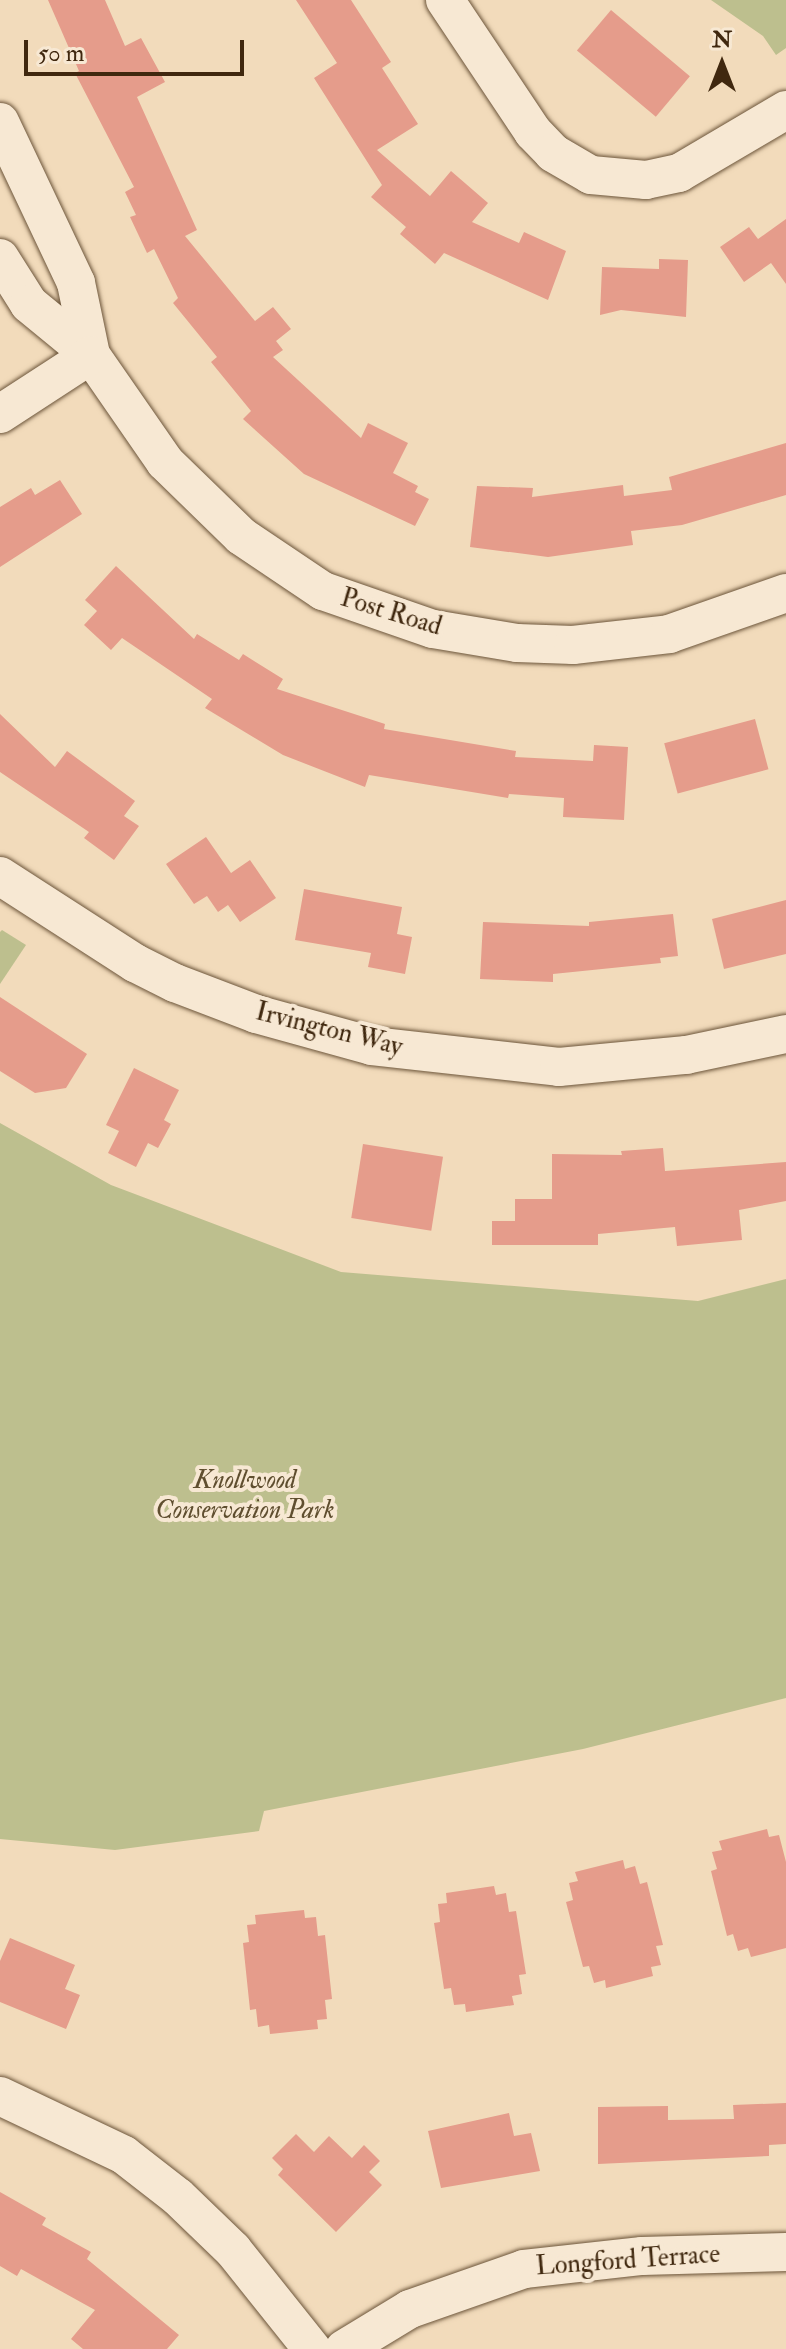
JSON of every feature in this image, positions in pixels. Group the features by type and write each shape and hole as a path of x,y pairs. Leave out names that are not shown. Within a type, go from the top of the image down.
{"street":[{"path":"445,0 509,100 553,153 591,175 646,180 707,160 786,110"},
{"path":"0,122 76,283 91,355"},
{"path":"0,258 29,304 91,355"},
{"path":"0,414 91,355"},
{"name":"Post Road","path":"91,355 165,462 241,536 323,591 394,618 517,643 573,645 669,634 786,593"},
{"name":"Irvington Way","path":"0,876 135,963 175,983 256,1014 372,1046 559,1067 686,1055 786,1034"},
{"path":"0,2096 124,2155 178,2197 233,2250 312,2349"},
{"name":"Longford Terrace","path":"344,2349 410,2309 524,2269 642,2256 786,2252"}],"green space":[{"path":"711,0 786,0 786,48 776,55 763,36"},
{"path":"2,930 26,945 0,984 0,932"},
{"name":"Knollwood Conservation Park","path":"0,1123 111,1185 341,1272 698,1301 786,1279 786,1698 583,1749 264,1811 259,1831 115,1850 0,1839"}],"building":[{"path":"48,0 105,0 125,46 141,38 165,82 137,97 197,230 185,236 255,321 273,307 291,329 276,341 283,350 273,357 361,438 368,423 408,443 393,473 418,486 415,492 429,499 415,526 304,474 243,419 251,411 211,362 217,357 173,303 178,298 154,249 147,253 130,217 136,215 125,192 134,187 75,73 79,71"},
{"path":"296,0 351,0 391,62 382,68 418,124 377,150 430,196 451,171 488,203 472,222 519,243 524,232 566,251 548,300 444,253 435,264 400,234 406,227 371,197 382,185 314,78 337,63"},
{"path":"611,10 690,76 656,117 577,51"},
{"path":"786,219 786,284 771,263 744,282 720,247 749,227 758,239"},
{"path":"659,259 688,260 686,317 621,310 600,315 602,267 659,269"},
{"path":"786,443 786,495 682,525 631,531 633,545 548,557 470,547 477,486 533,488 532,497 623,485 624,496 672,490 669,477"},
{"path":"60,480 82,514 0,567 0,507 31,488 35,495"},
{"path":"116,566 194,639 197,634 239,660 243,654 283,679 277,689 385,724 384,729 516,751 515,757 593,761 594,745 628,747 624,820 563,817 564,798 509,794 508,798 369,775 365,787 283,755 205,708 212,699 122,638 111,650 84,625 97,611 85,600"},
{"path":"0,714 55,767 67,751 135,801 124,816 139,826 114,860 84,838 89,832 0,772"},
{"path":"755,719 768,769 678,794 664,743"},
{"path":"206,837 231,873 250,860 276,898 240,922 228,905 218,912 207,896 194,904 166,864"},
{"path":"304,889 402,907 397,934 412,937 405,974 368,967 371,953 295,940"},
{"path":"786,900 786,954 724,969 712,919"},
{"path":"673,914 678,956 660,958 661,963 553,974 553,982 480,979 483,922 589,926 589,922"},
{"path":"0,997 87,1054 66,1088 35,1093 0,1071"},
{"path":"134,1068 179,1090 164,1120 171,1124 158,1148 148,1143 136,1167 108,1153 119,1131 106,1125"},
{"path":"363,1144 443,1157 431,1231 351,1218"},
{"path":"663,1148 665,1171 786,1162 786,1201 739,1210 742,1240 677,1246 675,1227 598,1234 598,1245 492,1245 492,1221 515,1221 515,1199 552,1199 552,1154 622,1155 621,1151"},
{"path":"767,1829 769,1837 779,1835 786,1862 786,1948 751,1957 748,1948 738,1951 733,1934 727,1936 711,1871 717,1869 712,1852 722,1850 719,1841"},
{"path":"623,1860 625,1869 635,1866 640,1884 647,1882 663,1945 656,1946 661,1965 651,1967 653,1976 606,1988 605,1980 594,1983 589,1966 583,1967 566,1902 573,1900 569,1883 578,1881 575,1872"},
{"path":"494,1886 496,1895 506,1893 509,1912 516,1911 526,1974 519,1975 522,1994 512,1996 514,2005 466,2012 465,2004 454,2005 451,1988 444,1989 434,1923 440,1922 438,1904 447,1903 446,1893"},
{"path":"304,1910 305,1918 316,1917 318,1936 325,1935 332,1999 325,2000 327,2019 317,2020 318,2029 270,2034 269,2025 258,2027 256,2009 250,2010 243,1943 249,1942 247,1925 256,1924 255,1915"},
{"path":"10,1938 75,1965 65,1989 80,1995 66,2029 0,2002 0,1961"},
{"path":"786,2103 786,2144 769,2145 769,2156 598,2164 598,2107 668,2106 668,2120 734,2119 733,2105"},
{"path":"509,2113 514,2136 531,2133 540,2171 441,2188 428,2131"},
{"path":"296,2134 314,2152 329,2136 352,2158 364,2145 380,2161 369,2172 382,2185 336,2232 278,2175 283,2169 272,2158"},
{"path":"0,2192 46,2218 42,2225 91,2252 87,2259 179,2335 167,2349 83,2349 71,2339 95,2310 21,2269 17,2276 0,2266"}]}
